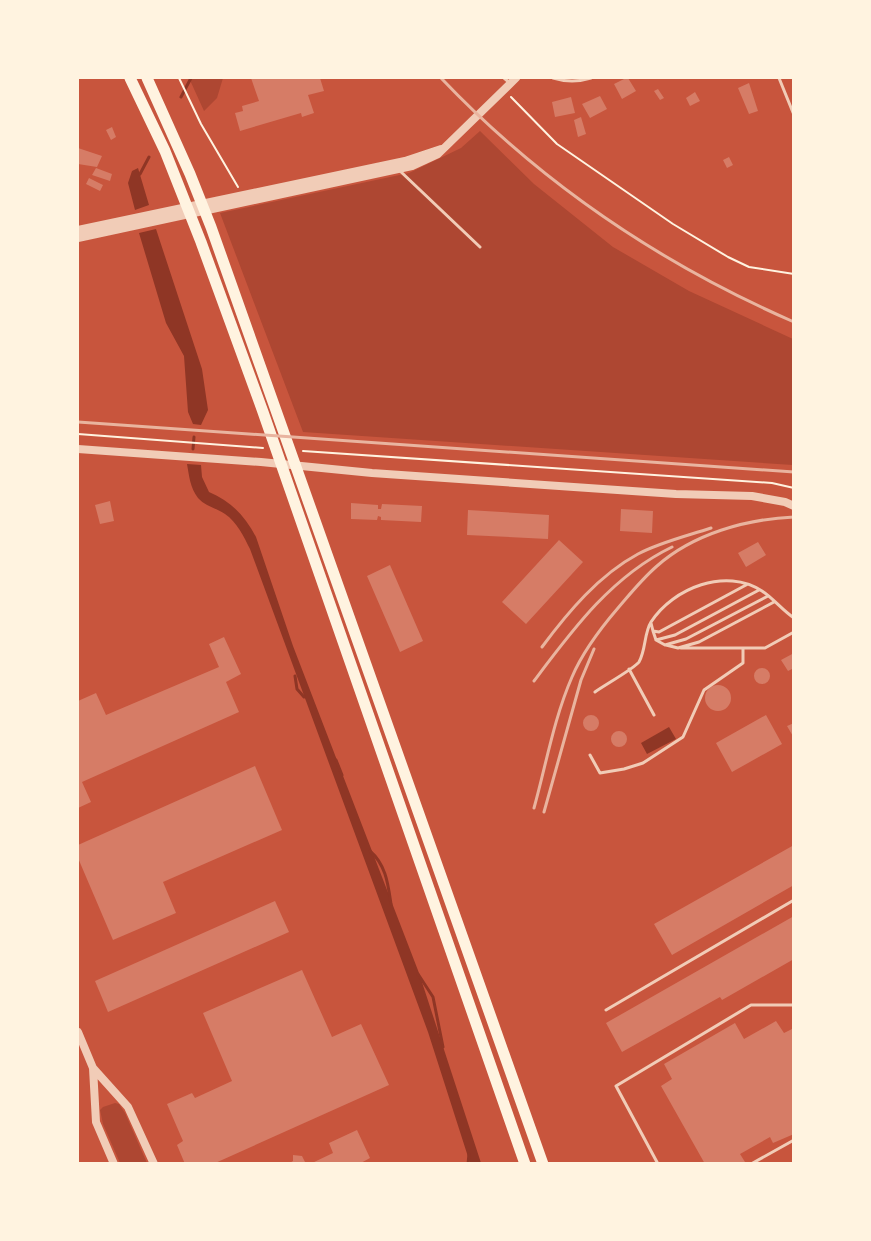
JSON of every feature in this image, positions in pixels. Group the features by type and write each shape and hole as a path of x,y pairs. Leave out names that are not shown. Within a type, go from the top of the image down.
{"highway":[{"path":"130,78 176,176 263,412 525,1164"},
{"path":"147,78 190,174 211,227 543,1164"},
{"path":"496,1080 517,1164"}],"street":[{"path":"78,238 412,166 438,154 494,98 511,83 524,78"},
{"path":"78,230 405,161 441,149"},
{"path":"78,449 270,462 372,473 656,493 752,496 784,502 794,506"},
{"path":"78,1032 94,1068 128,1107 154,1164"},
{"path":"94,1068 96,1122 114,1164"}],"lane":[{"path":"504,78 511,83"},
{"path":"553,78 563,81 582,81 591,78"},
{"path":"780,78 794,116"},
{"path":"399,170 480,247"},
{"path":"595,692 638,663 651,622 672,601 700,584 727,581 746,584 760,590 794,618"},
{"path":"653,632 659,632 746,584"},
{"path":"656,640 675,635 760,590"},
{"path":"665,645 686,639 768,596"},
{"path":"678,648 698,642 774,602"},
{"path":"651,622 656,640 665,645 678,648 765,648 794,632"},
{"path":"590,755 600,773 624,769 643,763 683,737 704,690 743,663 743,649"},
{"path":"629,669 654,715"},
{"path":"606,1010 794,900"},
{"path":"658,1164 616,1086 752,1005 794,1005"},
{"path":"751,1164 794,1140"}],"path":[{"path":"179,78 201,124 243,196"},
{"path":"511,83 514,102 557,144 664,219 728,257 749,266 794,274"},
{"path":"78,434 263,448"},
{"path":"303,450 762,483 794,488"}],"shaded area":[{"path":"189,78 223,78 217,98 204,111"},
{"path":"480,131 534,184 613,247 689,291 793,339 793,465 303,432 220,213 409,173 461,148"},
{"path":"138,168 149,205 135,210 128,183 132,171"},
{"path":"156,229 202,369 208,410 201,425 193,424 188,412 184,356 166,323 139,233"},
{"path":"187,464 201,465 202,477 209,492 237,510 256,537 293,646 419,973 481,1163 470,1163 428,1032 250,549 240,530 229,517 204,503 195,494"},
{"path":"669,727 676,739 647,754 641,743"},
{"path":"115,1103 119,1104 125,1113 147,1163 120,1163 103,1124 100,1110"}],"building":[{"path":"251,78 320,78 324,91 308,95 314,113 302,117 301,113 240,131 235,113 243,111 242,106 259,101"},
{"path":"628,78 636,91 622,99 614,84"},
{"path":"749,83 758,111 749,114 738,88"},
{"path":"658,89 664,98 660,100 654,91"},
{"path":"695,92 700,101 690,106 686,98"},
{"path":"600,96 607,109 590,118 582,104"},
{"path":"571,97 575,113 555,117 552,102"},
{"path":"581,117 586,134 578,137 574,120"},
{"path":"112,127 116,137 111,140 106,130"},
{"path":"78,148 102,156 97,167 78,164"},
{"path":"729,157 733,165 727,168 723,160"},
{"path":"96,168 112,174 110,181 92,175"},
{"path":"89,178 103,185 100,191 86,184"},
{"path":"110,501 114,521 100,524 95,505"},
{"path":"351,503 378,505 378,509 381,509 382,504 422,506 421,522 381,520 381,517 378,516 377,520 351,519"},
{"path":"621,509 653,511 652,533 620,531"},
{"path":"468,510 549,515 548,539 467,535"},
{"path":"559,540 583,562 526,624 502,602"},
{"path":"758,542 766,555 746,567 738,553"},
{"path":"390,565 423,641 400,652 367,576"},
{"path":"224,637 241,674 226,682 239,712 82,782 91,802 78,808 78,701 96,693 106,715 219,667 209,644"},
{"path":"794,653 794,668 788,671 781,660"},
{"path":"762,668 768,670 770,676 768,682 762,684 756,682 754,676 756,670"},
{"path":"718,685 727,689 731,698 727,707 718,711 709,707 705,698 709,689"},
{"path":"591,715 599,723 591,731 583,723"},
{"path":"766,715 782,744 732,772 716,743"},
{"path":"794,723 794,738 787,726"},
{"path":"619,731 625,733 627,739 625,745 619,747 613,745 611,739 613,733"},
{"path":"255,766 282,830 163,882 176,913 113,940 78,858 78,845"},
{"path":"794,845 794,885 672,955 654,924"},
{"path":"275,901 289,932 108,1012 95,981"},
{"path":"794,916 794,959 722,1000 720,997 622,1052 606,1023"},
{"path":"302,970 332,1037 361,1024 389,1085 213,1164 185,1164 177,1145 183,1141 167,1104 192,1093 195,1098 232,1081 203,1013"},
{"path":"776,1021 784,1033 794,1028 794,1134 773,1143 770,1137 740,1154 745,1162 741,1164 705,1164 661,1086 672,1079 664,1064 735,1023 744,1039"},
{"path":"357,1130 370,1158 359,1164 310,1164 333,1153 329,1143"},
{"path":"293,1155 302,1156 306,1164 288,1164 293,1161"}],"waterway":[{"path":"181,97 191,78"},
{"path":"140,174 149,157"},
{"path":"193,449 194,437"},
{"path":"295,676 297,689 304,697"},
{"path":"336,760 342,775"},
{"path":"370,851 380,862 383,869 391,904"},
{"path":"418,974 433,997 443,1047"},
{"path":"468,1164 469,1154"}],"railway":[{"path":"441,78 479,116 520,152 605,218 697,274 794,322"},
{"path":"78,422 794,472"},
{"path":"534,808 560,709 576,667 598,632 636,587 671,555 704,537 739,525 776,518 794,517"},
{"path":"542,647 585,595 610,572 638,554 656,546 711,528"},
{"path":"534,681 579,623 612,588 650,559 672,547"},
{"path":"544,812 581,680 594,649"}]}
